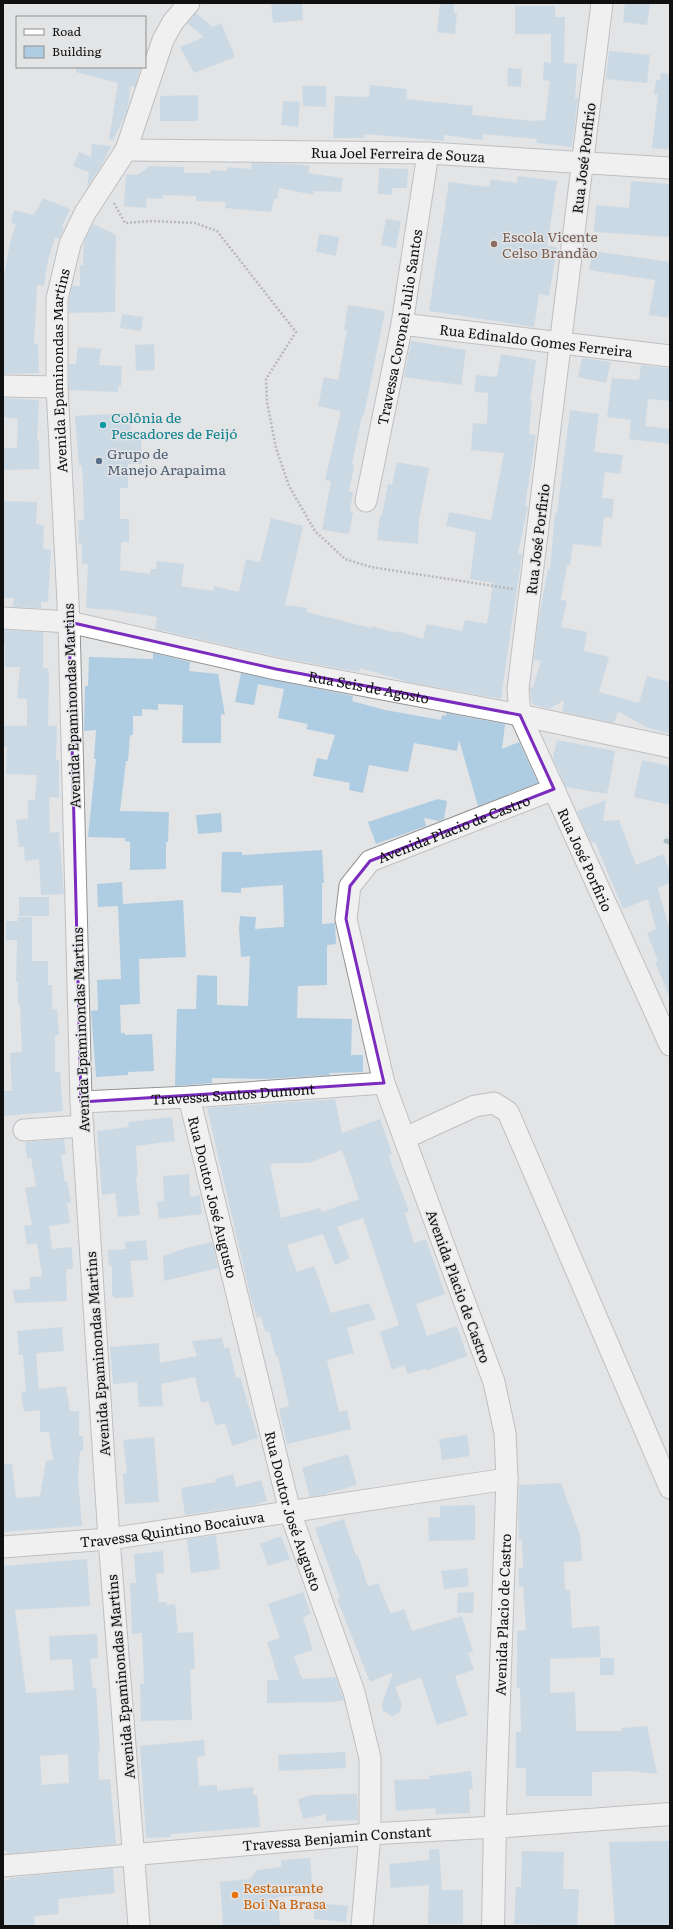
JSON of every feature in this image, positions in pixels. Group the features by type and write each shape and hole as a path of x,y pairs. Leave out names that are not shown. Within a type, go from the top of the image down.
{"main road":[{"name":"Travessa Benjamin Constant","path":"495,1827 670,1814"},
{"name":"Avenida Placio de Castro","path":"493,1926 495,1827"}],"street":[{"name":"Avenida Epaminondas Martins","path":"139,1926 109,1539 81,1102 69,622 57,386 57,299 70,244 85,213 126,150 163,40 173,22 189,3"},
{"name":"Rua José Porfirio","path":"602,3 518,689 520,715 670,1045"},
{"name":"Rua Joel Ferreira de Souza","path":"126,150 428,153 670,168"},
{"name":"Travessa Coronel Julio Santos","path":"366,501 402,324 428,153"},
{"name":"Rua Edinaldo Gomes Ferreira","path":"402,324 670,356"},
{"path":"3,386 57,386"},
{"name":"Rua Seis de Agosto","path":"3,618 69,622 276,670 520,715 670,747"},
{"name":"Avenida Placio de Castro","path":"495,1827 507,1479 505,1433 494,1382 384,1083 346,919 350,886 370,861 554,789"},
{"name":"Travessa Santos Dumont","path":"81,1102 189,1097 384,1083"},
{"name":"Rua Doutor José Augusto","path":"189,1097 290,1512 354,1692 370,1758 370,1834 362,1926"},
{"path":"405,1138 475,1106 494,1103 508,1112 670,1488"},
{"path":"24,1130 83,1126"},
{"name":"Travessa Quintino Bocaiuva","path":"3,1547 109,1539 507,1479"},
{"name":"Travessa Benjamin Constant","path":"3,1866 370,1834 495,1827"}],"path":[{"path":"115,204 125,223 152,221 195,223 217,231 296,332 266,379 267,402 276,448 289,486 315,531 345,558 371,566 531,592"}],"highlighted area":[{"path":"69,622 276,669 520,715 554,789 370,861 350,886 346,919 384,1083 81,1102"}],"building":[{"path":"271,3 302,3 303,20 273,23"},
{"path":"440,3 454,3 454,13 457,13 455,34 437,32"},
{"path":"625,3 650,3 647,25 623,22"},
{"path":"515,6 555,6 555,17 565,17 564,63 577,64 575,98 578,98 572,147 536,143 537,139 483,134 483,140 444,135 444,141 365,134 364,138 333,138 335,96 369,97 370,85 407,89 406,99 473,106 472,115 532,121 545,120 550,81 543,80 544,62 551,63 551,34 515,34"},
{"path":"196,13 213,27 221,23 235,57 194,73 180,47 204,37 187,23"},
{"path":"609,51 650,55 647,83 606,79"},
{"path":"76,68 141,68 135,87 131,86 127,111 113,140 109,139 118,83 76,72"},
{"path":"508,68 522,69 521,87 507,86"},
{"path":"661,73 670,74 670,150 652,148 658,95 654,94 656,80 660,80"},
{"path":"302,86 326,86 326,107 303,106"},
{"path":"198,95 198,121 160,121 160,96"},
{"path":"283,101 300,102 298,127 281,125"},
{"path":"92,144 111,146 101,166 87,188 89,172 73,166 79,152 91,157"},
{"path":"252,163 295,164 310,166 308,173 343,178 341,192 314,191 314,195 279,188 277,199 274,199 271,212 225,208 226,202 196,201 196,196 163,195 163,199 147,198 146,208 124,206 126,174 137,175 150,166 184,167 184,173 211,173 211,170 227,171 227,167 251,169"},
{"path":"379,168 408,169 407,188 392,188 392,195 378,194"},
{"name":"Escola Vicente Celso Brandão","path":"518,176 557,181 547,246 557,247 549,296 539,294 534,327 429,311 449,182 489,187 491,179 517,183"},
{"path":"631,181 670,184 670,237 594,232 596,205 629,208"},
{"path":"43,198 70,209 62,226 64,227 59,239 55,238 48,260 44,286 37,285 34,344 38,344 39,373 3,374 3,281 10,243 16,224 11,223 14,210 34,215"},
{"path":"386,219 401,221 396,248 381,245"},
{"path":"93,224 116,235 115,312 69,313 69,300 72,286 80,286 80,265 83,265 84,242"},
{"path":"319,234 339,237 336,256 316,252"},
{"path":"593,251 670,262 670,318 649,315 655,280 589,270"},
{"path":"348,305 385,311 364,415 362,415 352,464 354,465 349,492 353,492 350,511 353,512 349,534 322,530 331,481 325,480 341,411 318,406 324,377 338,380 347,330 344,330"},
{"path":"122,314 143,317 141,331 120,328"},
{"path":"411,341 466,350 461,385 404,377"},
{"path":"154,344 155,370 136,371 135,345"},
{"path":"78,347 101,349 99,365 122,366 121,386 118,386 118,392 69,390 69,364 76,364"},
{"path":"501,354 536,360 530,401 532,401 529,434 536,435 525,506 528,506 518,553 522,554 501,699 408,682 360,668 359,672 278,657 155,629 157,617 113,610 86,608 88,564 82,564 82,543 79,544 78,520 84,520 83,488 82,465 79,466 75,416 130,413 131,439 141,438 142,464 128,464 128,488 120,488 120,519 129,519 129,542 121,542 120,570 150,574 151,569 156,569 157,561 184,564 181,586 213,591 214,586 239,592 246,559 260,562 271,518 303,526 285,605 307,608 307,612 371,628 372,626 396,633 397,631 423,639 427,624 462,631 465,620 487,624 493,583 470,579 476,532 446,526 449,512 491,520 504,453 471,450 473,423 487,424 488,393 474,392 476,375 497,377"},
{"path":"582,358 611,362 606,383 578,377"},
{"path":"641,365 669,368 670,401 648,399 645,426 670,429 670,444 629,439 631,420 607,417 612,378 639,380"},
{"path":"3,398 39,400 37,441 39,441 39,469 3,470 3,448 17,448 18,419 3,417"},
{"path":"570,410 599,414 594,452 623,455 620,474 605,472 602,498 614,499 612,518 604,517 601,547 573,544 570,565 567,565 561,600 567,601 561,627 587,632 584,651 609,657 599,692 639,703 647,676 670,682 670,734 646,727 618,711 614,723 562,712 564,700 550,709 533,704 531,698 530,688 533,687 541,661 534,660 538,622 548,569 550,569 555,513 557,513"},
{"path":"397,462 429,468 419,520 418,544 377,540 380,515 382,515 388,484 392,485"},
{"path":"3,501 37,502 36,524 44,525 43,549 51,550 48,602 41,602 41,608 13,607 14,598 3,598"},
{"path":"3,630 43,632 43,668 48,668 49,678 48,726 57,726 56,760 59,760 59,798 49,797 50,833 59,832 64,894 41,895 39,859 25,861 24,847 19,847 16,820 28,819 28,800 35,800 37,775 6,774 7,747 3,747 3,726 27,726 27,699 17,698 20,667 5,667"},
{"path":"153,653 190,662 189,671 218,674 225,715 221,714 221,743 182,743 183,705 158,704 158,710 142,709 142,716 133,716 133,735 130,735 128,761 126,761 120,811 169,812 168,842 166,842 166,869 130,870 130,842 125,841 125,838 88,837 96,759 94,759 96,730 84,731 85,686 88,686 89,657 153,659"},
{"path":"241,673 353,696 352,701 385,710 441,720 442,715 446,716 446,713 505,724 502,749 519,742 538,783 478,806 459,740 457,751 414,743 408,772 369,765 363,793 349,790 350,783 313,776 317,758 327,760 335,735 306,729 308,724 278,718 284,689 258,684 254,705 235,702"},
{"path":"557,740 615,751 608,791 606,790 608,794 566,787 553,758"},
{"path":"642,760 670,766 670,805 634,797"},
{"path":"438,799 447,801 444,819 439,821 424,818 426,826 376,844 368,822"},
{"path":"606,800 603,821 619,820 636,865 663,854 670,871 670,883 658,888 668,924 670,924 670,998 655,962 658,961 647,933 656,929 648,899 623,909 595,842 591,843 577,811"},
{"path":"221,813 222,832 198,834 196,815"},
{"path":"322,850 324,883 322,883 322,924 335,923 336,944 327,945 327,985 298,986 297,1018 352,1019 351,1055 363,1055 363,1072 329,1073 330,1075 267,1079 212,1078 212,1083 175,1086 177,1009 196,1009 197,975 217,976 217,1005 248,1006 250,956 241,957 239,929 240,916 256,917 255,929 284,927 283,885 241,888 241,893 221,892 222,852 242,852 242,855"},
{"path":"122,882 123,904 183,900 186,957 139,959 140,1004 120,1005 121,1033 125,1033 125,1035 152,1034 154,1071 128,1072 128,1075 96,1077 91,1011 98,1010 97,980 121,979 118,906 98,907 97,884"},
{"path":"19,897 49,897 49,916 19,916"},
{"path":"18,917 32,917 32,961 48,961 48,985 52,985 52,1010 57,1009 59,1035 55,1035 55,1072 60,1072 63,1111 3,1116 3,1091 12,1091 10,1053 22,1052 20,1005 18,1005 18,982 16,982 17,940 6,940 6,921 18,921"},
{"path":"335,1099 342,1133 380,1119 392,1154 389,1155 391,1163 409,1211 405,1213 414,1243 426,1239 445,1294 416,1304 427,1336 457,1326 467,1356 426,1371 425,1369 408,1374 404,1365 392,1370 380,1332 399,1325 363,1218 337,1227 350,1258 335,1265 323,1234 287,1245 297,1272 314,1266 331,1313 369,1303 376,1319 347,1328 354,1353 327,1360 339,1412 347,1410 351,1429 287,1444 279,1409 289,1406 278,1357 276,1357 269,1331 265,1332 261,1316 257,1318 251,1299 207,1108","holes":["342,1150 359,1199 322,1212 320,1208 281,1218 270,1165 273,1163 309,1163"]},
{"path":"172,1117 175,1141 136,1146 138,1177 136,1177 140,1215 118,1217 115,1193 102,1195 97,1131 129,1127 128,1122"},
{"path":"64,1139 66,1154 61,1155 65,1182 67,1181 71,1203 67,1203 70,1223 49,1226 52,1249 72,1247 73,1269 66,1269 67,1301 15,1303 13,1290 30,1289 30,1277 42,1276 37,1243 27,1245 24,1226 32,1225 25,1188 36,1186 31,1158 27,1159 25,1142"},
{"path":"189,1174 190,1197 200,1195 202,1214 159,1219 157,1202 164,1201 163,1176"},
{"path":"146,1240 148,1260 130,1261 134,1297 114,1298 114,1296 112,1296 112,1266 109,1266 108,1250 126,1249 125,1242"},
{"path":"212,1242 218,1268 164,1281 163,1256 189,1247"},
{"path":"62,1327 64,1351 36,1353 39,1389 66,1386 70,1411 79,1411 79,1436 83,1436 83,1451 80,1451 78,1478 82,1526 3,1532 3,1464 12,1464 16,1498 40,1496 46,1461 53,1460 49,1432 40,1432 40,1410 24,1412 21,1392 26,1391 23,1355 19,1355 17,1331"},
{"path":"222,1338 224,1348 229,1347 236,1378 240,1377 258,1438 232,1446 225,1423 216,1426 208,1401 201,1403 195,1377 161,1384 163,1406 139,1407 137,1382 113,1384 110,1347 159,1343 160,1363 197,1356 192,1341"},
{"path":"467,1435 470,1456 442,1460 439,1439"},
{"path":"154,1437 159,1502 125,1504 123,1474 127,1473 123,1440"},
{"path":"348,1454 357,1485 310,1497 302,1468"},
{"path":"233,1474 236,1487 261,1480 267,1501 254,1505 185,1515 181,1488 216,1482 215,1479"},
{"path":"561,1483 580,1535 582,1561 564,1562 565,1590 570,1590 572,1628 599,1626 601,1657 550,1659 550,1693 575,1692 576,1731 622,1731 622,1728 647,1726 657,1774 631,1771 592,1772 592,1796 526,1796 526,1768 516,1768 516,1732 521,1732 520,1688 517,1688 517,1631 526,1630 523,1586 519,1587 518,1569 523,1568 522,1539 519,1540 519,1485"},
{"path":"475,1505 475,1540 429,1541 428,1518 440,1517 440,1506"},
{"path":"344,1519 356,1556 358,1555 368,1587 378,1583 391,1614 404,1609 412,1631 462,1616 473,1652 468,1653 474,1670 455,1676 468,1715 437,1725 421,1677 395,1687 402,1704 399,1713 392,1716 383,1711 382,1704 393,1672 370,1682 337,1599 340,1598 315,1528"},
{"path":"216,1535 220,1569 191,1573 187,1539"},
{"path":"281,1536 290,1559 268,1566 260,1544"},
{"path":"163,1551 164,1573 156,1574 159,1602 166,1602 167,1605 175,1604 178,1633 193,1632 195,1669 190,1669 192,1720 141,1721 140,1684 144,1684 142,1633 132,1634 130,1583 136,1583 134,1554"},
{"path":"87,1559 90,1606 15,1610 26,1693 74,1690 72,1659 50,1660 49,1636 97,1634 98,1658 90,1659 93,1688 96,1688 100,1751 98,1752 99,1780 110,1779 116,1844 7,1854 6,1851 3,1851 3,1566","holes":["68,1754 69,1783 42,1785 40,1756"]},
{"path":"467,1568 469,1586 444,1589 441,1571"},
{"path":"303,1592 311,1614 303,1617 313,1650 294,1656 302,1679 336,1677 344,1700 331,1702 267,1703 267,1680 279,1680 267,1642 280,1638 268,1604"},
{"path":"474,1592 473,1613 457,1613 458,1593"},
{"path":"600,1658 614,1658 614,1675 600,1675"},
{"path":"204,1740 205,1756 197,1757 199,1786 217,1785 217,1791 253,1787 253,1795 257,1795 260,1827 171,1834 171,1837 146,1838 140,1746"},
{"path":"345,1752 346,1768 279,1771 278,1755"},
{"path":"471,1771 473,1789 469,1789 470,1813 436,1814 435,1808 396,1811 394,1780 430,1779 429,1776"},
{"path":"357,1794 358,1820 326,1821 326,1814 303,1819 298,1799 312,1795"},
{"path":"670,1841 670,1926 615,1926 609,1842"},
{"path":"439,1849 442,1890 463,1890 463,1924 428,1924 429,1885 391,1888 389,1864 429,1860 429,1850"},
{"path":"522,1851 564,1852 563,1889 579,1889 577,1926 514,1924 516,1887 521,1887"},
{"path":"310,1858 313,1895 278,1897 280,1926 223,1926 220,1882 250,1879 257,1870 281,1867 281,1860"},
{"path":"113,1868 115,1893 58,1899 59,1914 34,1916 35,1926 3,1926 3,1881 9,1880 9,1878"},
{"path":"315,1903 348,1906 346,1922 314,1919"}],"waterway":[{"path":"666,841 670,842"}],"place":[{"name":"Escola Vicente Celso Brandão","path":"494,244"},
{"name":"Colônia de Pescadores de Feijó","path":"103,425"},
{"name":"Grupo de Manejo Arapaima","path":"99,461"},
{"name":"Restaurante Boi Na Brasa","path":"235,1895"}]}
